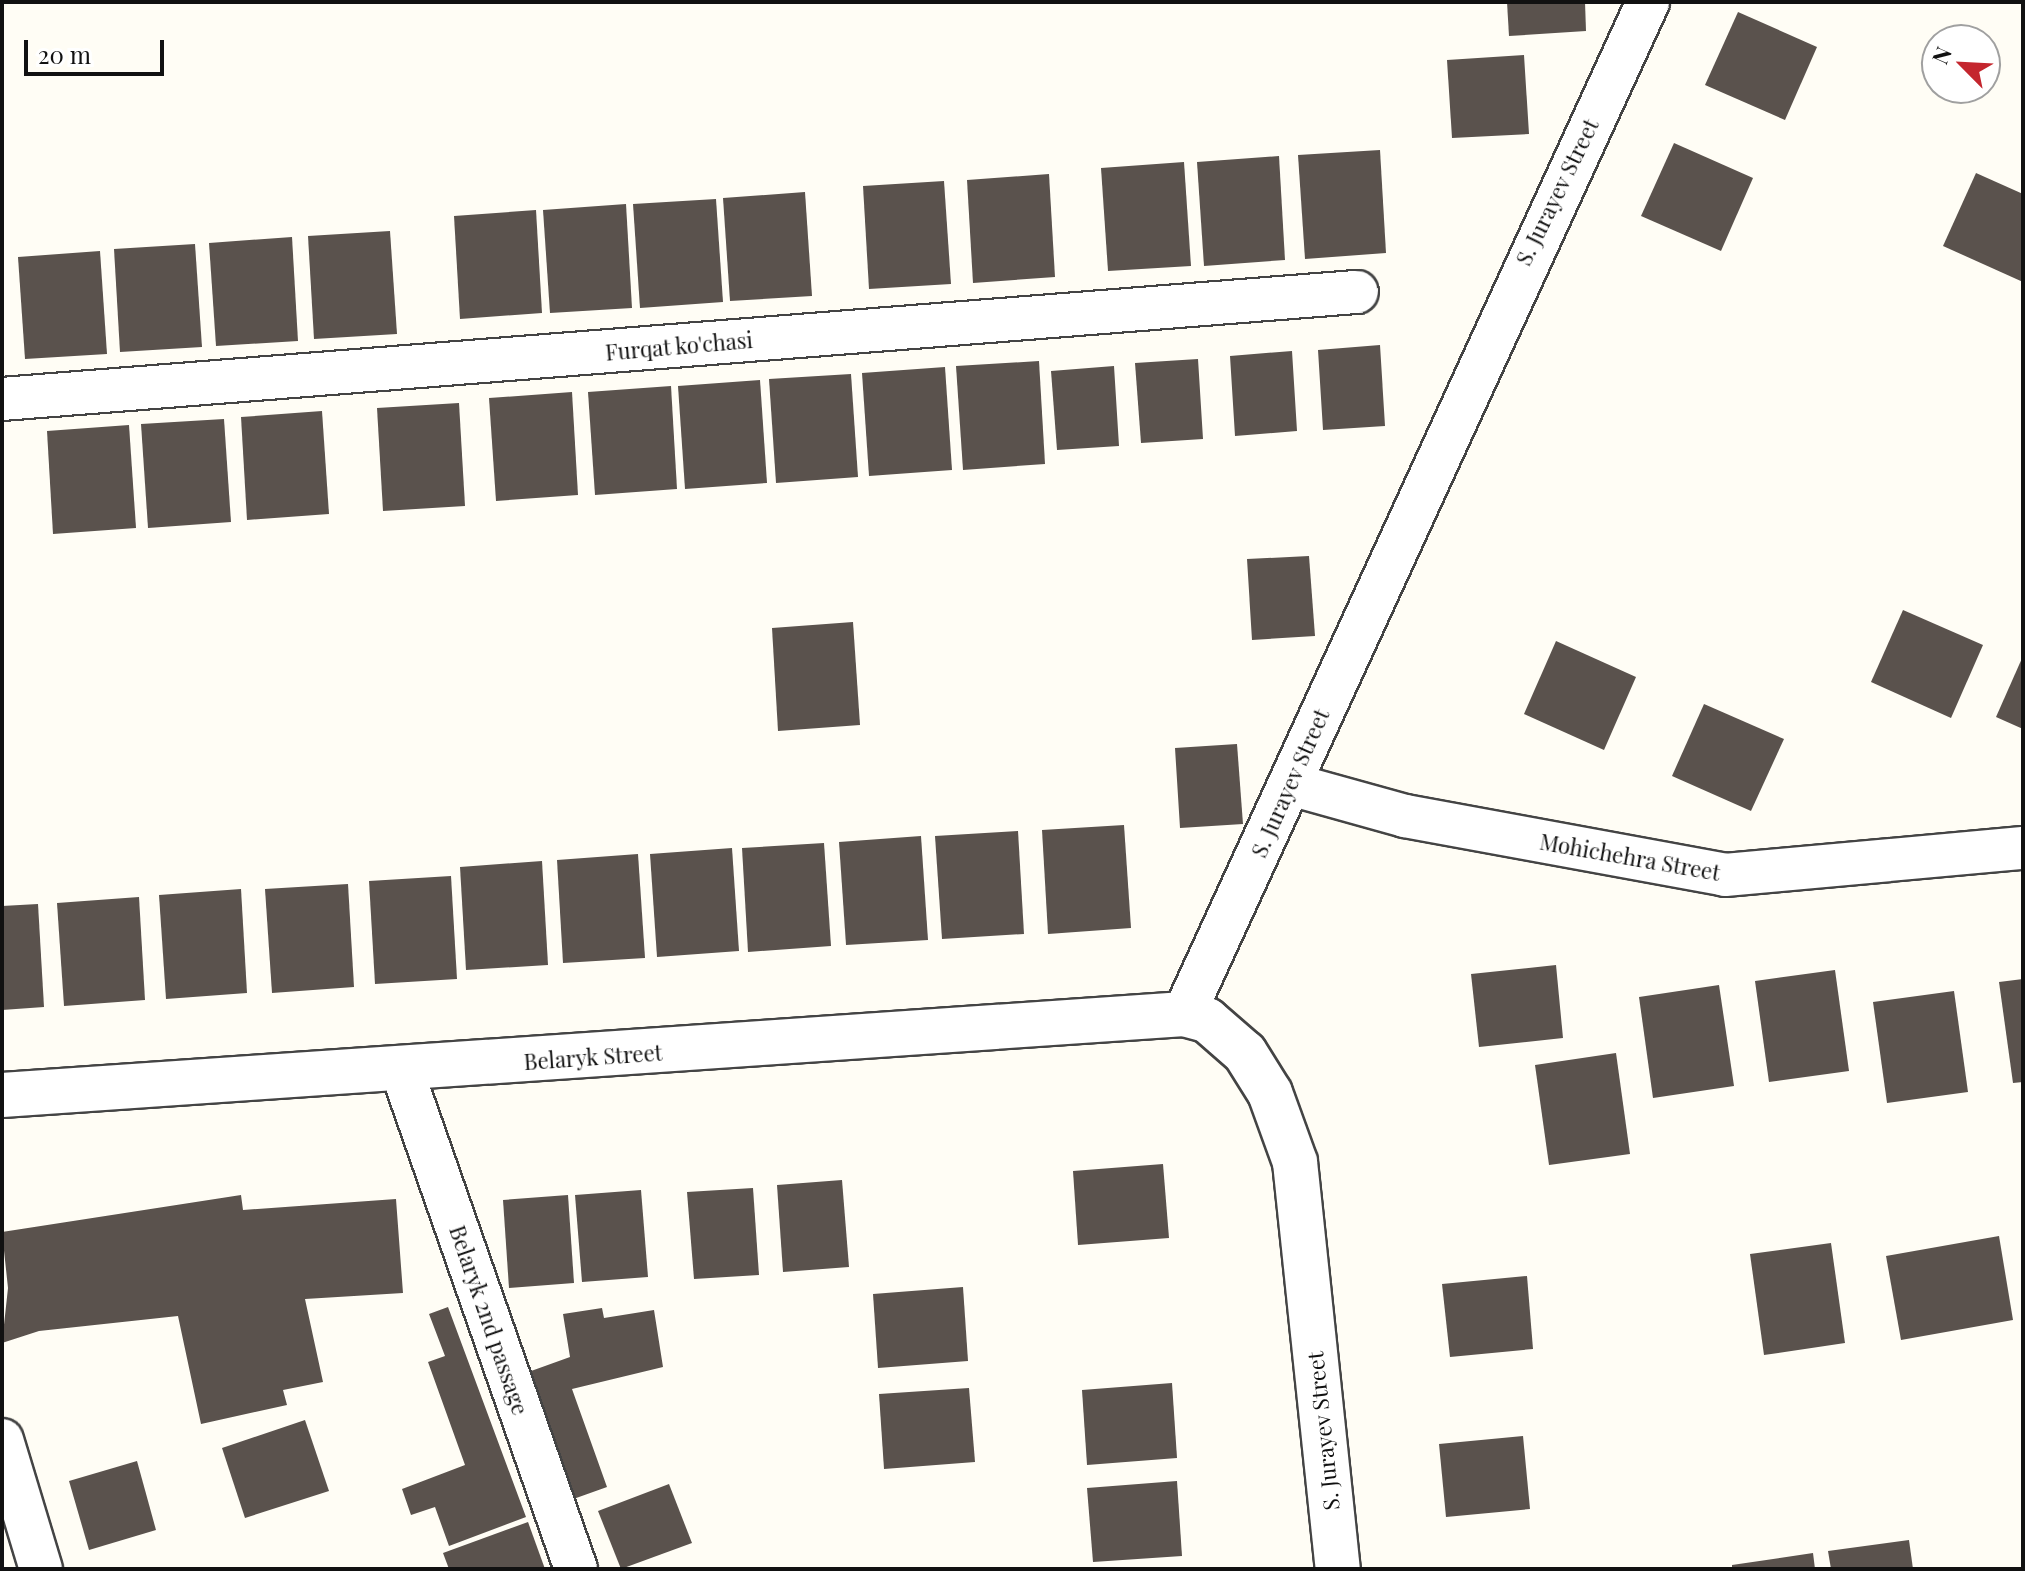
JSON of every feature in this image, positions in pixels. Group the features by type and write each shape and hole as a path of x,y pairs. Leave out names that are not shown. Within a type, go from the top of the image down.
{"street":[{"name":"S. Jurayev Street","path":"1338,1569 1289,1138 1245,1053 1207,1020 1184,1014 1648,2"},
{"name":"Furqat ko'chasi","path":"2,399 1357,292"},
{"name":"Mohichehra Street","path":"1290,784 1405,816 1725,875 2023,848"},
{"name":"Belaryk Street","path":"2,1095 402,1071 1184,1014"},
{"name":"Belaryk 2nd passage","path":"402,1071 576,1569"},
{"path":"2,1440 41,1569"}],"building":[{"path":"1507,2 1585,2 1586,31 1509,36"},
{"path":"1738,12 1817,47 1785,120 1705,85"},
{"path":"1524,55 1529,134 1452,138 1447,60"},
{"path":"1674,143 1753,178 1721,251 1641,216"},
{"path":"1380,150 1386,253 1305,259 1298,155"},
{"path":"1279,156 1285,260 1204,266 1197,162"},
{"path":"1184,162 1191,266 1108,271 1101,168"},
{"path":"1976,173 2023,194 2023,282 1943,246"},
{"path":"1049,174 1055,277 973,283 967,180"},
{"path":"944,181 951,284 869,289 863,186"},
{"path":"805,192 812,296 730,301 723,198"},
{"path":"716,199 723,302 640,308 633,204"},
{"path":"626,204 632,308 550,313 543,210"},
{"path":"536,210 542,313 460,319 454,216"},
{"path":"390,231 397,334 314,339 308,236"},
{"path":"292,237 298,341 216,346 209,243"},
{"path":"195,244 202,347 120,352 114,249"},
{"path":"100,251 107,354 25,359 18,257"},
{"path":"1380,345 1385,426 1323,430 1318,350"},
{"path":"1292,351 1297,431 1235,436 1230,356"},
{"path":"1198,359 1203,439 1141,443 1135,363"},
{"path":"1039,361 1045,464 963,470 956,366"},
{"path":"1114,366 1119,446 1057,450 1051,371"},
{"path":"945,367 952,470 869,476 862,373"},
{"path":"851,374 858,477 776,483 769,379"},
{"path":"760,380 767,483 685,489 678,386"},
{"path":"671,386 677,489 595,495 588,392"},
{"path":"572,392 578,495 496,501 489,398"},
{"path":"459,403 465,506 383,511 377,408"},
{"path":"322,411 329,514 247,520 241,417"},
{"path":"224,419 231,522 148,528 141,424"},
{"path":"129,425 136,528 53,534 47,431"},
{"path":"1309,556 1315,636 1252,640 1247,559"},
{"path":"1903,610 1983,645 1951,718 1871,682"},
{"path":"853,622 860,725 778,731 772,628"},
{"path":"1556,641 1636,677 1604,750 1524,714"},
{"path":"2023,656 2023,729 1996,717"},
{"path":"1704,704 1784,739 1751,811 1672,776"},
{"path":"1237,744 1243,824 1180,828 1175,748"},
{"path":"1124,825 1131,928 1048,934 1042,830"},
{"path":"1018,831 1024,934 942,939 935,836"},
{"path":"921,836 928,940 846,945 839,842"},
{"path":"824,843 831,946 748,952 742,848"},
{"path":"732,848 739,951 657,957 650,854"},
{"path":"638,854 645,958 563,963 557,860"},
{"path":"542,861 548,965 466,970 460,867"},
{"path":"451,876 457,979 375,984 369,881"},
{"path":"348,884 354,987 272,993 265,889"},
{"path":"241,889 247,993 166,999 159,895"},
{"path":"139,897 145,1000 64,1006 57,903"},
{"path":"38,904 44,1007 2,1010 2,906"},
{"path":"1556,965 1563,1038 1479,1047 1471,974"},
{"path":"1835,970 1849,1071 1769,1082 1755,981"},
{"path":"2023,979 2023,1082 2013,1083 1999,982"},
{"path":"1719,985 1734,1086 1653,1098 1639,997"},
{"path":"1954,991 1968,1092 1887,1103 1873,1002"},
{"path":"1616,1053 1630,1154 1549,1165 1535,1065"},
{"path":"1163,1164 1169,1238 1078,1245 1073,1171"},
{"path":"842,1180 849,1267 783,1272 777,1185"},
{"path":"753,1188 759,1275 694,1279 687,1192"},
{"path":"641,1190 648,1277 582,1282 575,1195"},
{"path":"241,1195 243,1210 396,1199 403,1293 305,1299 323,1382 283,1390 287,1405 201,1424 178,1316 39,1331 2,1343 8,1288 2,1232"},
{"path":"568,1195 574,1283 509,1288 503,1200"},
{"path":"1999,1236 2013,1320 1901,1340 1886,1256"},
{"path":"1831,1243 1845,1343 1764,1355 1750,1254"},
{"path":"1527,1276 1533,1349 1450,1357 1442,1284"},
{"path":"963,1287 968,1361 878,1368 873,1294"},
{"path":"448,1307 526,1517 449,1546 435,1507 411,1515 402,1489 465,1465 428,1362 445,1356 429,1314"},
{"path":"602,1308 604,1318 654,1310 663,1367 572,1389 607,1487 565,1502 520,1375 570,1357 563,1314"},
{"path":"1172,1383 1177,1458 1087,1465 1082,1390"},
{"path":"969,1388 975,1462 884,1469 879,1394"},
{"path":"305,1420 329,1491 245,1518 222,1448"},
{"path":"1523,1436 1530,1509 1446,1517 1439,1444"},
{"path":"137,1461 156,1530 89,1550 69,1481"},
{"path":"1177,1481 1182,1556 1093,1562 1087,1488"},
{"path":"669,1484 692,1543 621,1569 598,1511"},
{"path":"528,1522 545,1569 449,1569 443,1553"},
{"path":"1909,1540 1913,1569 1831,1569 1828,1551"},
{"path":"1813,1553 1815,1569 1732,1569 1732,1565"}]}
